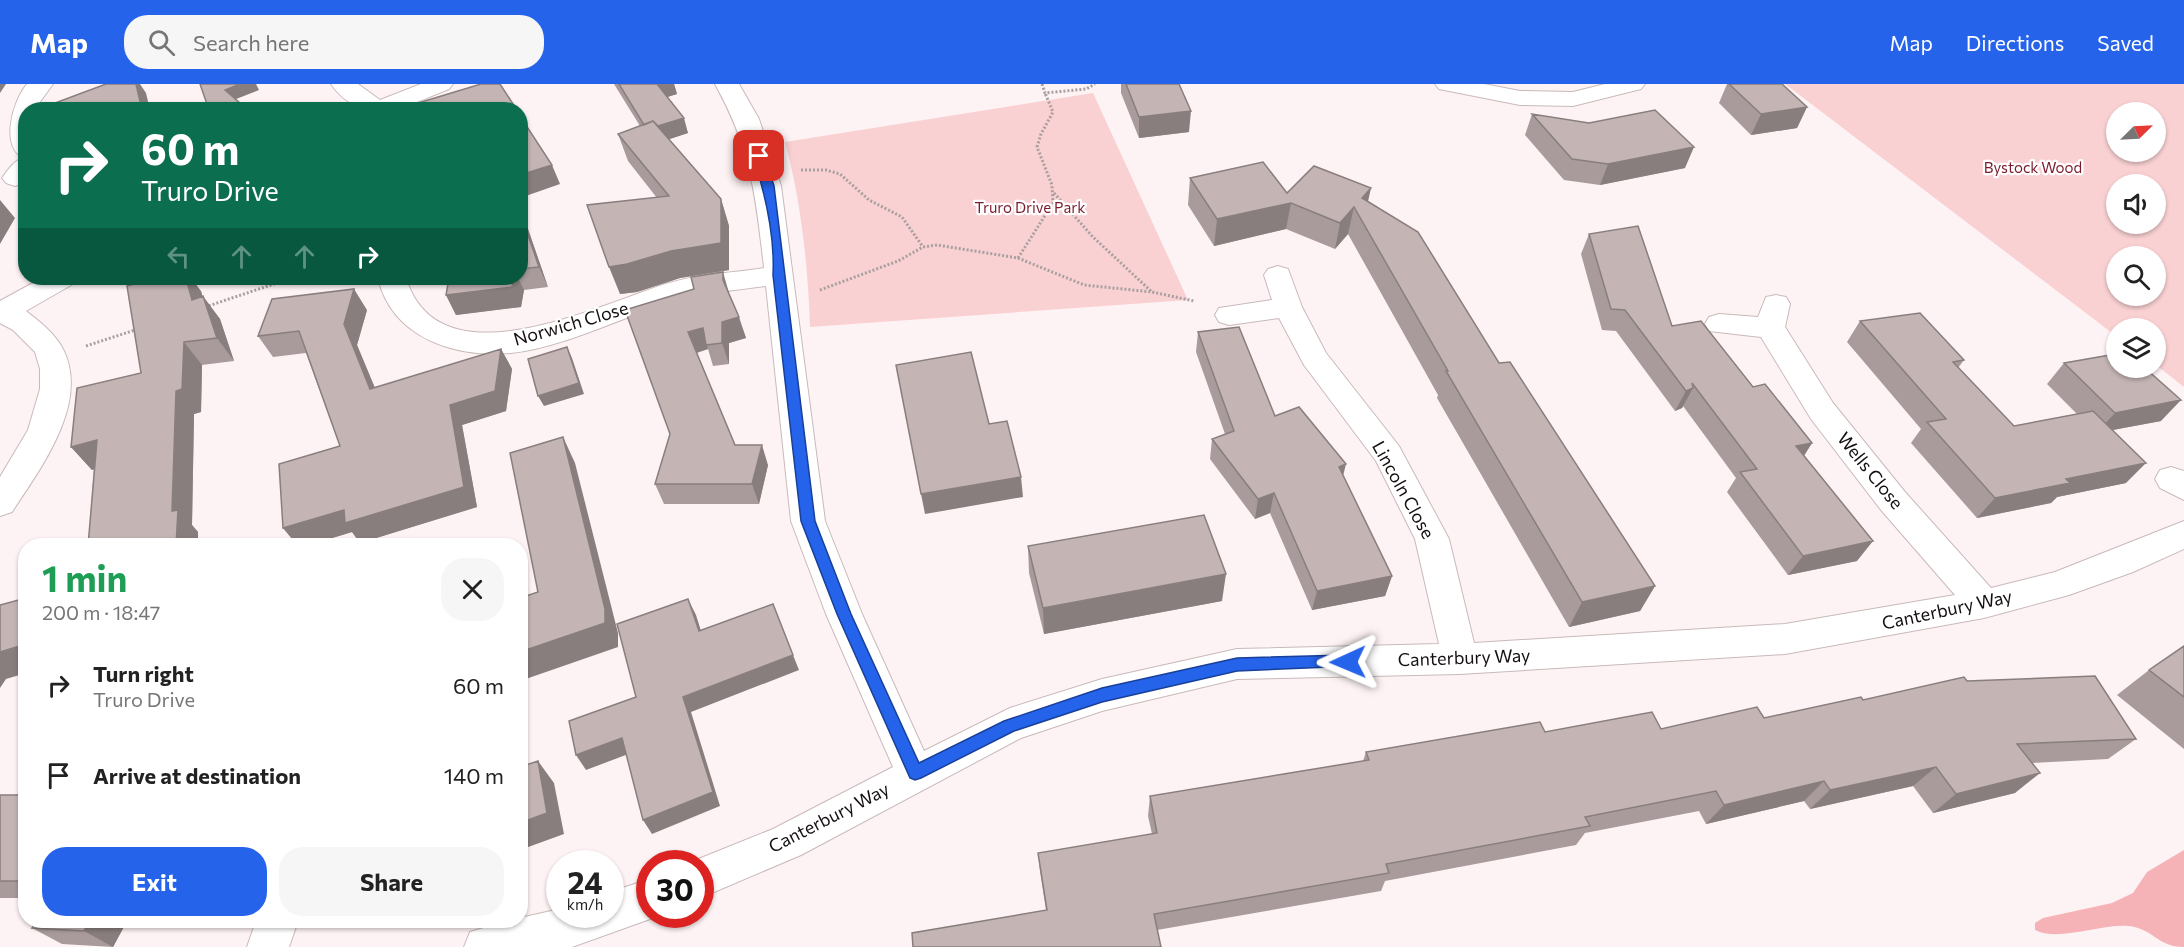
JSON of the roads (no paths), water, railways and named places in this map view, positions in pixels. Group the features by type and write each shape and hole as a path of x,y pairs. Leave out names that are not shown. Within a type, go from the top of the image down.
{"street":[{"path":"27,102 41,84"},
{"path":"343,84 367,102"},
{"path":"397,102 441,84"},
{"path":"727,84 747,119 764,174 776,240 808,521 844,614 915,773"},
{"path":"1447,84 1494,94 1545,99 1573,99 1633,84"},
{"path":"18,113 18,139"},
{"name":"Lincoln Close","path":"1278,275 1288,307 1314,358 1388,454 1432,539 1460,659"},
{"path":"0,503 31,456 49,414 58,381 50,352 3,311 50,285"},
{"name":"Norwich Close","path":"394,285 396,294 420,324 452,340 511,343 542,336 679,290 780,287"},
{"path":"1236,314 1288,307"},
{"name":"Wells Close","path":"1719,324 1773,316 1792,358 1822,411 1893,501 1984,604"},
{"name":"Canterbury Way","path":"714,872 786,842 915,773 1010,726 1102,695 1237,664 1460,659 1785,639 1984,604 2057,585 2121,562 2184,534"},
{"path":"268,947 275,928"},
{"path":"485,947 567,928"}],"park label":[{"name":"Bystock Wood","path":"2033,168"},
{"name":"Truro Drive Park","path":"1030,208"}]}
